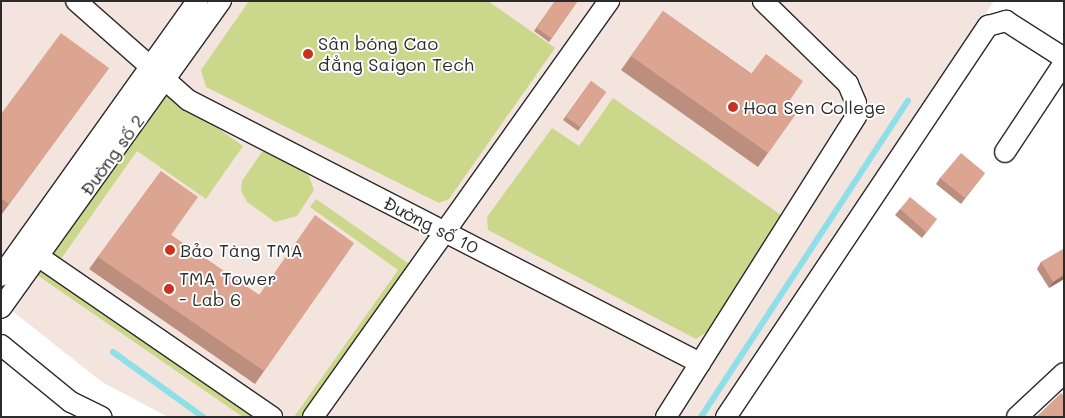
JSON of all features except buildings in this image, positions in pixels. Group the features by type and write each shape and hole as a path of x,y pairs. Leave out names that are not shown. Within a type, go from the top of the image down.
{"street":[{"name":"Đường số 10","path":"76,1 150,69 188,100 700,364"},
{"name":"Đường số 2","path":"1,308 31,251 150,69 197,1"},
{"name":"Đường số 2","path":"1,276 31,251 165,82 221,1"},
{"path":"313,417 609,1"},
{"path":"666,417 849,131 857,109 848,84 764,1"},
{"path":"726,417 988,26 1006,21 1064,58"},
{"path":"1005,152 1064,63"},
{"path":"31,251 272,417"},
{"path":"1,345 71,402 102,417"},
{"path":"1017,417 1064,373"}],"shaded area":[{"path":"1,1 994,1 716,417 168,417 102,382 1,302"}],"green space":[{"path":"249,1 488,1 555,48 449,199 439,203 206,87 201,70"},
{"path":"166,91 243,146 206,199 137,151 51,273 255,417 243,417 37,275"},
{"path":"613,98 781,215 707,332 696,339 488,230 487,217 552,128 579,146"},
{"path":"273,149 309,176 314,190 297,216 275,222 247,202 241,191 242,181 262,152"},
{"path":"316,199 412,266 303,417 294,417 398,270 310,207"}],"waterway":[{"path":"701,417 908,101"},
{"path":"113,352 203,417"}],"place":[{"name":"Sân bóng Cao đẳng Saigon Tech","path":"308,54"},
{"name":"Hoa Sen College","path":"733,107"},
{"name":"Bảo Tàng TMA","path":"170,250"},
{"name":"TMA Tower - Lab 6","path":"169,289"}]}
